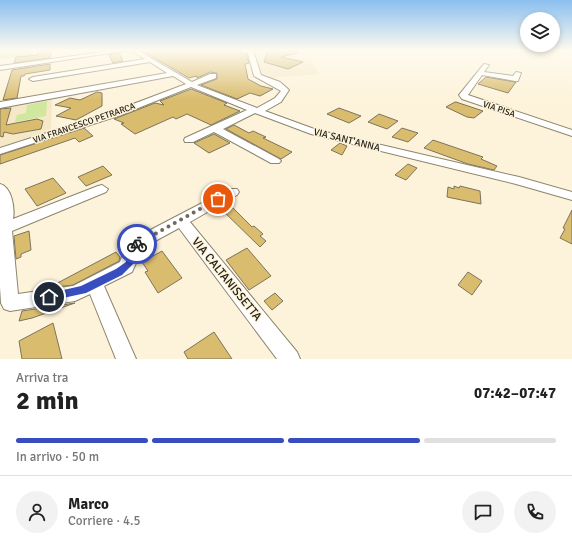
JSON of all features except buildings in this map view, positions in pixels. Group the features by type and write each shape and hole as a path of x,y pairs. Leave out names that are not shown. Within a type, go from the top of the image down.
{"street":[{"path":"0,77 2,67"},
{"path":"32,89 34,67"},
{"path":"59,67 60,84"},
{"path":"84,67 87,80"},
{"path":"109,67 113,76"},
{"path":"32,89 113,76 134,67"},
{"name":"VIA SANT'ANNA","path":"161,67 189,84 314,132 519,181 572,196"},
{"path":"189,140 281,99 285,95 285,90 277,84 258,76 255,67"},
{"name":"VIA PISA","path":"485,67 463,95 465,97 572,133"},
{"path":"480,73 515,79 518,73"},
{"path":"0,105 32,89 113,76 172,74"},
{"name":"VIA FRANCESCO PETRARCA","path":"0,151 114,114 213,76"},
{"path":"217,127 217,130 275,161"},
{"path":"0,188 8,208 4,236 10,303 75,292 95,284 126,267 130,263 130,251 136,245 233,192"},
{"path":"5,228 102,188"},
{"name":"VIA CALTANISSETTA","path":"179,222 183,223 290,359"},
{"path":"95,284 126,359"}],"shaded area":[{"path":"260,67 315,67 320,74 269,78 268,75 263,75"},
{"path":"52,98 51,133 0,149 0,107"}],"green space":[{"path":"47,101 46,116 15,122 17,115 26,113 27,105"}],"way so far":[{"path":"137,244 218,199"}],"route":[{"path":"49,297 83,290 119,272 130,263 130,251 137,244"}]}
